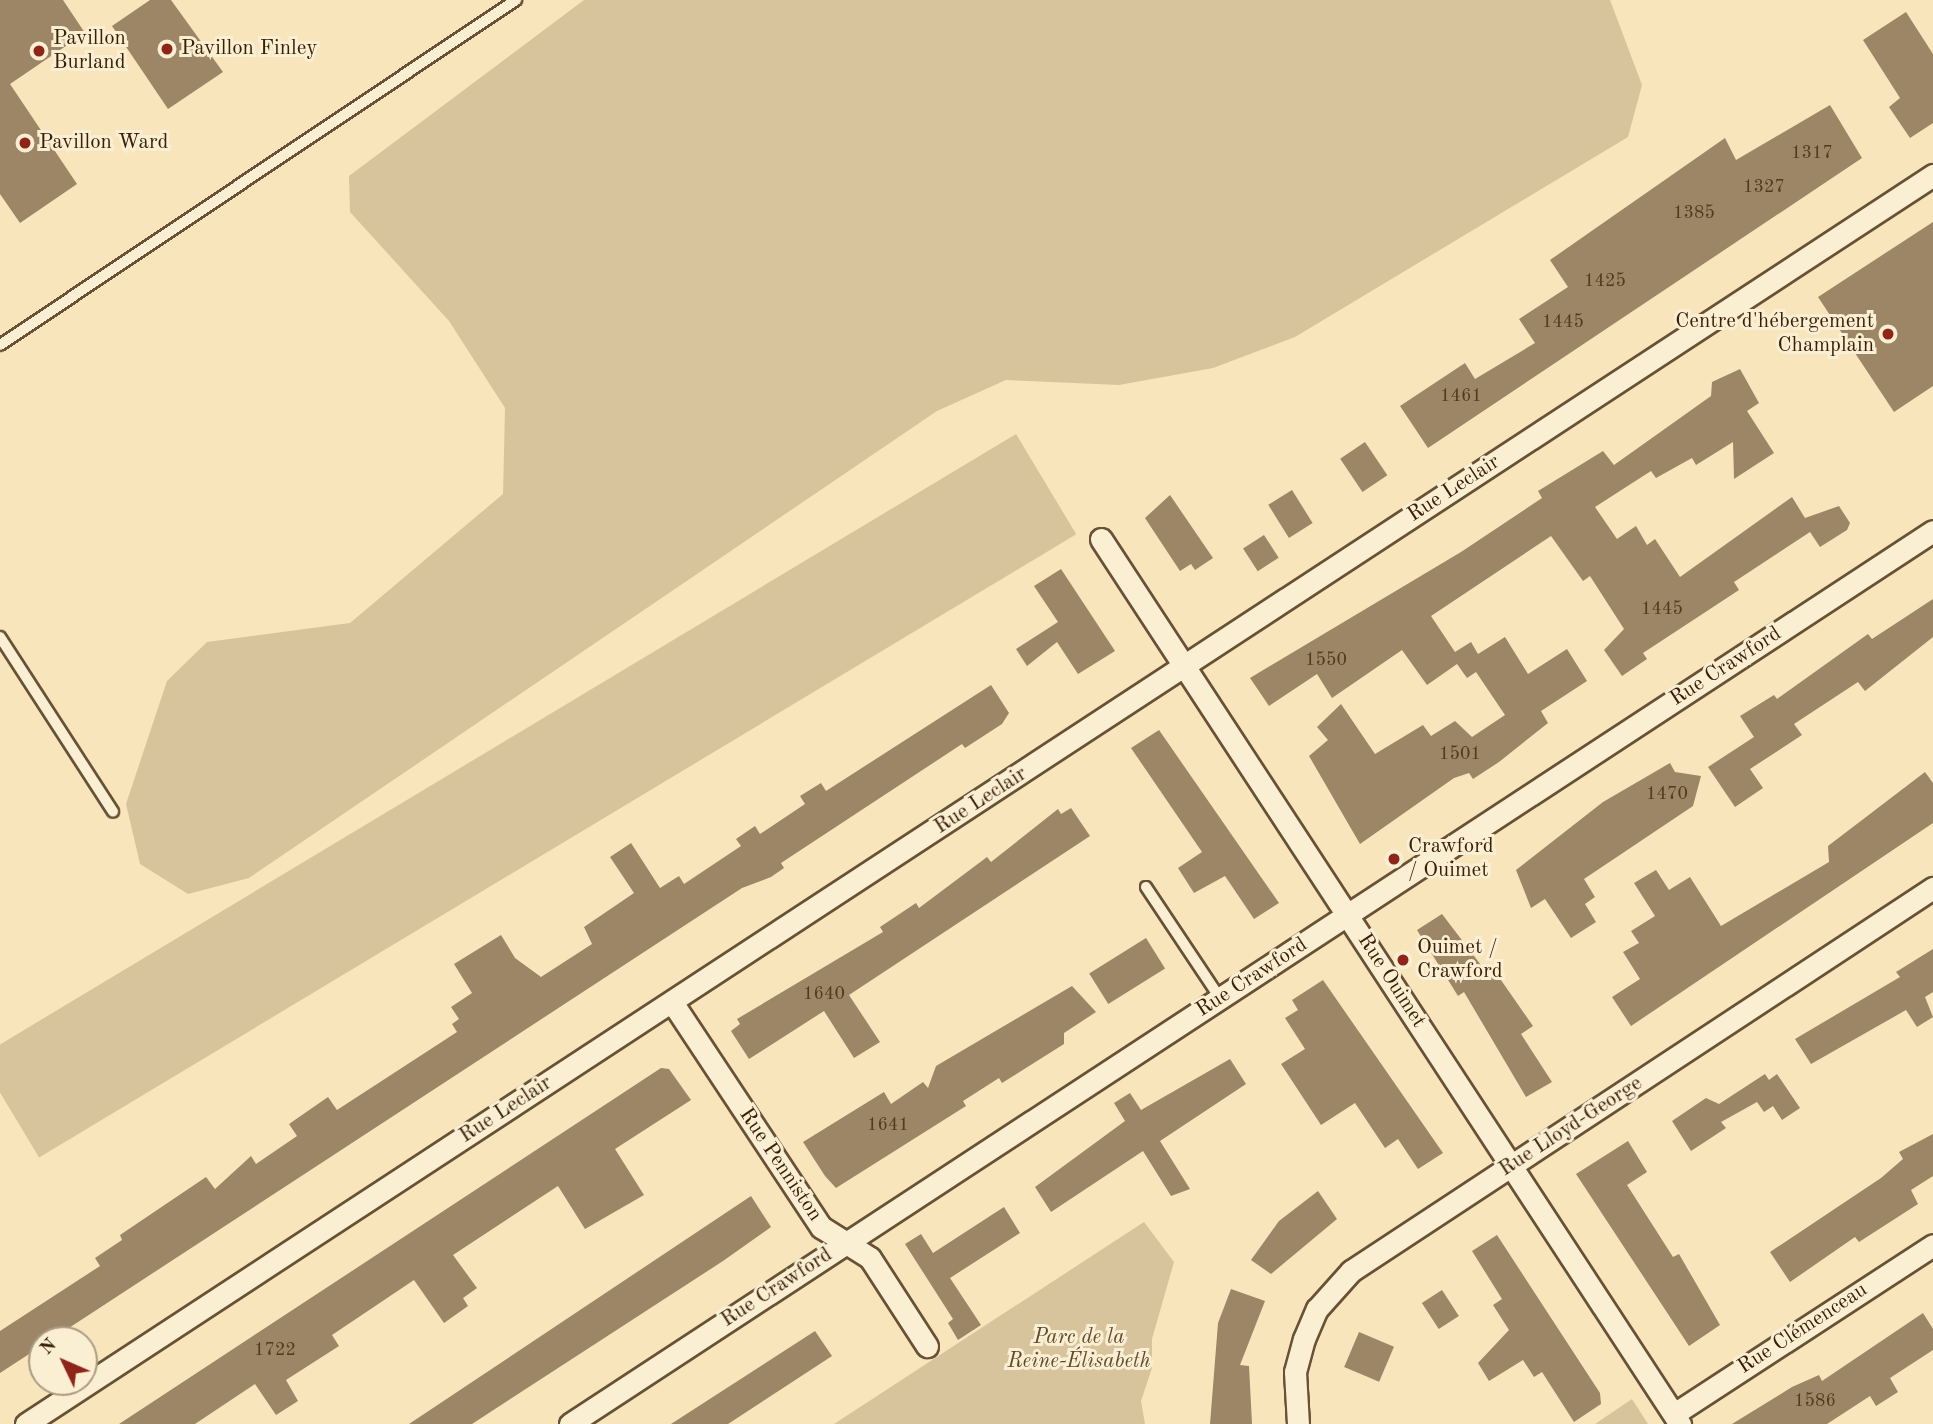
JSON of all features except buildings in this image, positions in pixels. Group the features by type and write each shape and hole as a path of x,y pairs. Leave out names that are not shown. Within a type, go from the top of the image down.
{"street":[{"name":"Rue Leclair","path":"26,1424 1933,175"},
{"name":"Rue Crawford","path":"570,1424 1933,531"},
{"name":"Rue Ouimet","path":"1101,539 1677,1419"},
{"name":"Rue Lloyd-George","path":"1298,1424 1299,1354 1326,1296 1366,1259 1933,888"},
{"name":"Rue Penniston","path":"672,1002 821,1227 870,1258 927,1346"},
{"name":"Rue Clémenceau","path":"1677,1419 1933,1245"}],"lane":[{"path":"0,345 498,5 516,0"},
{"path":"0,637 113,812"},
{"path":"1146,887 1220,998"}],"green space":[{"path":"584,0 1610,0 1642,85 1628,137 1295,337 1213,368 1119,385 1006,380 937,411 249,878 188,894 140,864 126,804 167,681 207,642 350,623 503,494 505,408 449,321 350,212 349,176"},
{"path":"1016,434 1076,534 39,1157 0,1092 0,1044"},
{"name":"Parc de la Reine-Élisabeth","path":"1144,1222 1174,1262 1152,1339 1152,1368 1141,1401 1145,1424 834,1424"},
{"path":"1632,1399 1648,1424 1595,1424"}],"place":[{"name":"Pavillon Finley","path":"167,49"},
{"name":"Pavillon Burland","path":"39,51"},
{"name":"Pavillon Ward","path":"25,143"},
{"name":"Centre d'hébergement Champlain","path":"1888,334"},
{"name":"Crawford / Ouimet","path":"1394,859"},
{"name":"Ouimet / Crawford","path":"1403,960"}]}
